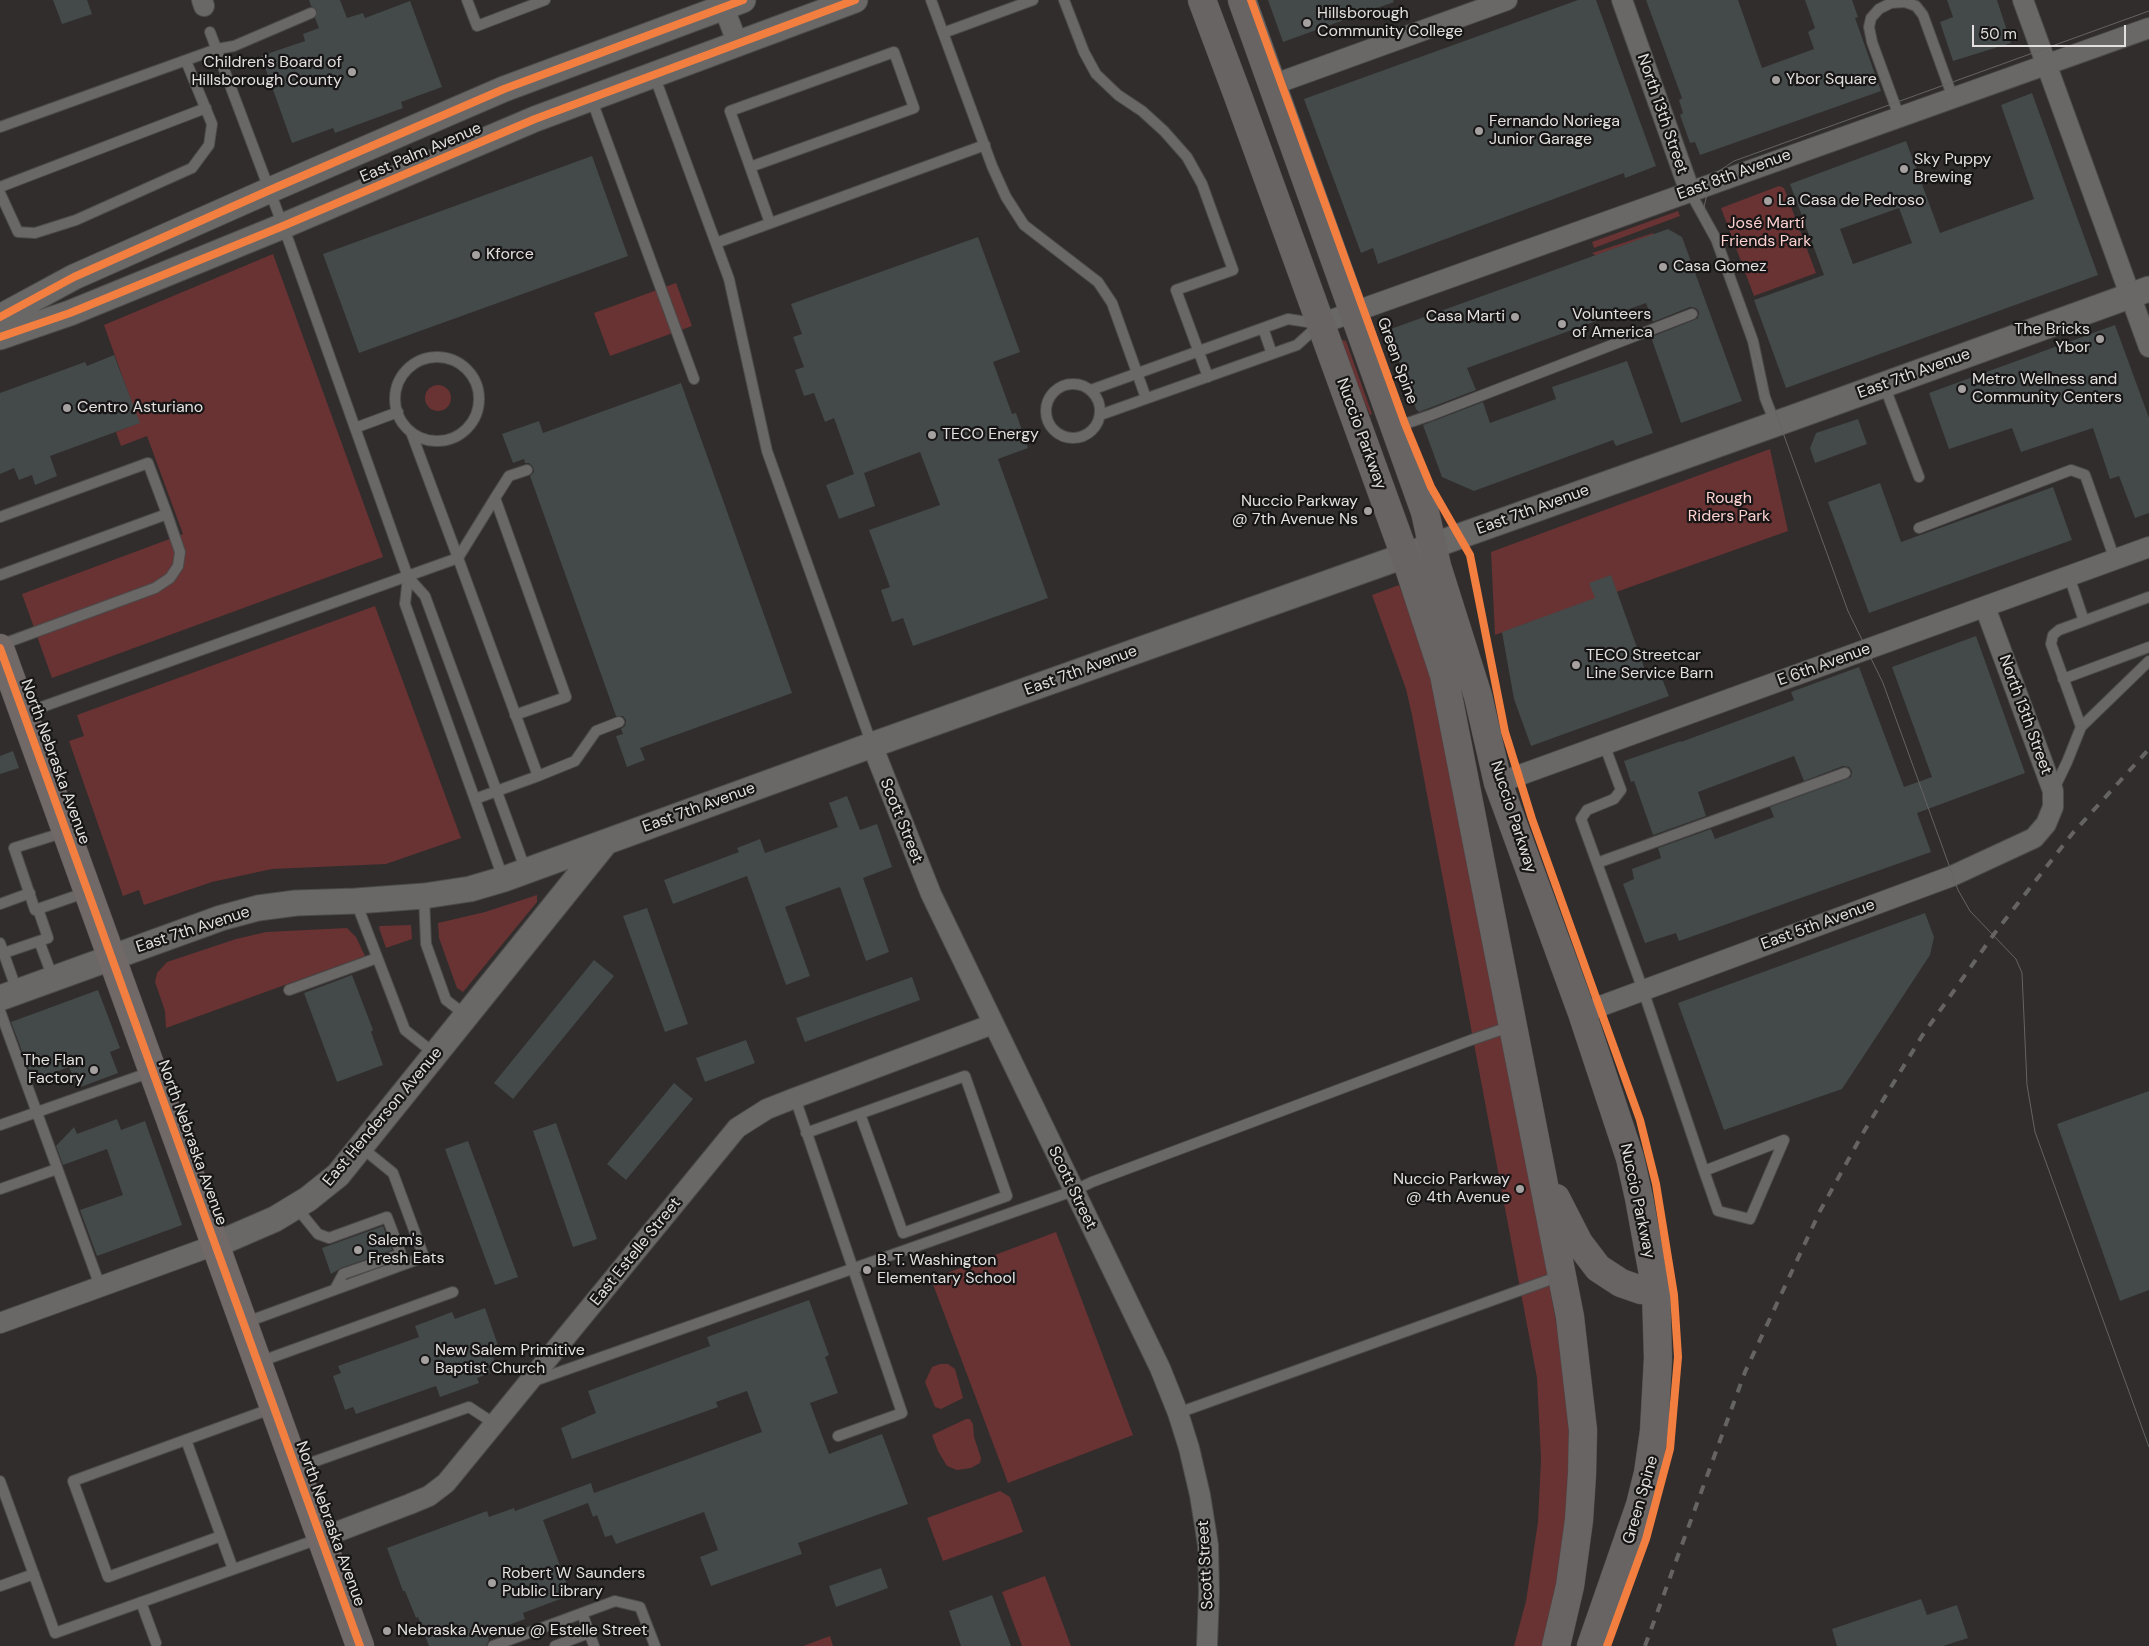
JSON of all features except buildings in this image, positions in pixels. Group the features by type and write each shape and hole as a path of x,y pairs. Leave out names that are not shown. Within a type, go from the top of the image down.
{"main road":[{"name":"Nuccio Parkway","path":"1202,0 1405,556 1444,674 1570,1317 1583,1430 1578,1529 1570,1586 1556,1646"},
{"name":"Nuccio Parkway","path":"1242,0 1355,311 1425,512 1432,546 1478,696 1498,783 1582,1013 1630,1158 1656,1290 1658,1358 1654,1431 1648,1474 1632,1533 1591,1646"},
{"name":"North Nebraska Avenue","path":"1,655 24,714 360,1646"},
{"path":"1541,1168 1579,1243 1598,1268 1621,1284 1641,1290 1656,1290"}],"street":[{"name":"East Palm Avenue","path":"0,337 70,313 283,226 535,119 737,42 855,0"},
{"path":"1272,85 1507,0"},
{"name":"North 13th Street","path":"1622,0 1690,192"},
{"path":"2023,0 2047,65 2140,293 2149,348"},
{"name":"East Palm Avenue","path":"0,317 74,278 270,190 504,89 729,2"},
{"path":"729,2 737,42"},
{"name":"East 8th Avenue","path":"1320,324 2149,28"},
{"name":"East 7th Avenue","path":"9,994 221,918 258,908 296,902 356,901 424,896 470,889 515,875 872,745 2140,293"},
{"name":"E 6th Avenue","path":"1498,783 2149,547"},
{"name":"North 13th Street","path":"1985,607 2052,792 2052,808 2046,824"},
{"name":"Scott Street","path":"872,745 931,894 992,1024 1160,1368 1178,1413 1189,1448 1200,1495 1208,1545 1207,1646"},
{"name":"East 5th Avenue","path":"1582,1013 1952,876 2034,838 2046,824"},
{"name":"East Henderson Avenue","path":"0,1323 215,1245 252,1230 308,1199 338,1175 468,1016 606,842"},
{"name":"East Estelle Street","path":"321,1538 429,1496 446,1483 737,1128 767,1109 992,1024"}],"lane":[{"path":"467,0 477,26 545,0"},
{"path":"931,0 984,145 1006,197 1024,225 1098,282 1112,303 1146,398"},
{"path":"943,32 1033,0"},
{"path":"1064,0 1084,52 1096,74 1118,95 1142,111 1164,131 1187,157 1202,184 1233,270 1176,290 1208,377"},
{"path":"1899,116 1872,42 1869,27 1871,18 1879,9 1892,3 1905,2 1916,6 1923,15 1953,98"},
{"path":"0,127 217,49 234,46 311,13"},
{"path":"210,32 270,190 408,577 425,596 497,791 515,875"},
{"path":"750,167 914,108 894,52 730,111 750,167 770,223"},
{"path":"0,193 18,232 36,233 76,220 192,168 209,145 212,124 186,61"},
{"path":"654,74 729,279 767,451 872,745"},
{"path":"591,98 694,379"},
{"path":"0,187 206,108"},
{"path":"716,243 984,145"},
{"name":"North 13th Street","path":"1690,192 1706,218 1719,248 1753,341 1765,398 1775,424"},
{"path":"1396,427 1692,314"},
{"path":"1091,390 1288,320 1320,324"},
{"path":"1100,415 1297,345 1320,324"},
{"path":"1263,328 1272,354"},
{"path":"435,357 448,358 460,364 470,373 476,385 479,398 477,411 466,428 450,439 435,441 421,438 411,432 400,419 395,406 400,378 409,367 422,360 435,357"},
{"path":"1071,384 1080,385 1091,390 1099,402 1100,415 1095,428 1080,438 1071,439 1062,437 1054,432 1048,424 1046,406 1049,398 1055,391 1071,384"},
{"path":"1884,385 1919,477"},
{"path":"355,428 398,412"},
{"path":"411,432 538,776"},
{"path":"0,517 148,463 180,552 178,566 170,578 155,588 1,655"},
{"path":"24,714 458,558 509,476 527,470"},
{"path":"1919,528 2072,470 2085,475 2114,560"},
{"path":"495,498 566,697 515,715"},
{"path":"0,575 167,514"},
{"path":"2069,576 2084,621"},
{"path":"408,577 405,604 475,799 515,875"},
{"path":"2081,728 2051,644 2053,635 2059,630 2149,597"},
{"path":"2063,679 2149,647"},
{"path":"2052,792 2081,728 2149,661"},
{"path":"475,799 575,761 596,731 619,722"},
{"path":"1604,744 1621,790 1614,799 1587,810 1581,819 1643,990 1704,1171 1718,1211 1750,1218 1784,1140 1704,1171"},
{"path":"1598,864 1845,773"},
{"path":"66,831 14,848 35,910 87,892"},
{"path":"0,904 30,893"},
{"path":"424,896 426,944 446,1000 468,1016"},
{"path":"356,901 405,1030 436,1054"},
{"path":"4,954 48,938 38,908"},
{"path":"39,941 53,978"},
{"path":"0,943 4,954 9,994"},
{"path":"289,990 377,958"},
{"path":"0,1011 100,1286"},
{"path":"528,1383 1073,1191 1120,1171 1513,1026"},
{"path":"0,1126 152,1072"},
{"path":"806,1133 965,1076 1007,1196 902,1233 860,1114"},
{"path":"795,1098 902,1413 838,1436"},
{"path":"243,1324 424,1257 393,1173 361,1147"},
{"path":"0,1189 58,1170"},
{"path":"295,1206 318,1234 329,1238 388,1217 401,1254 343,1274 335,1290"},
{"path":"1178,1413 1562,1275"},
{"path":"257,1363 453,1292"},
{"path":"296,1468 469,1407 495,1424"},
{"path":"222,1536 108,1577 73,1481 274,1408"},
{"path":"186,1440 233,1569"},
{"path":"0,1481 55,1633 321,1538"},
{"path":"0,1586 34,1574"},
{"path":"493,1646 615,1601 640,1608 655,1646"},
{"path":"141,1602 156,1643"},
{"path":"582,1614 594,1646"},
{"path":"555,1646 590,1633"}],"green space":[{"name":"José Martí Friends Park","path":"1779,186 1784,188 1816,273 1754,296 1721,208"},
{"path":"1678,211 1680,216 1594,248 1592,242"},
{"path":"1653,233 1656,239 1596,256 1592,253"},
{"path":"273,254 383,557 52,678 22,594 183,534 147,436 121,446 116,432 139,423 104,325"},
{"path":"676,283 692,326 610,356 594,313"},
{"path":"1342,340 1346,341 1372,414 1370,415 1361,394 1336,353"},
{"path":"438,385 447,389 451,398 447,407 438,411 429,407 425,398 429,389"},
{"name":"Rough Riders Park","path":"1770,449 1788,531 1495,635 1491,552"},
{"path":"1399,585 1431,671 1528,1168 1564,1366 1570,1435 1568,1516 1559,1582 1544,1646 1514,1646 1526,1601 1538,1522 1541,1459 1537,1378 1412,715 1406,689 1372,595"},
{"path":"375,606 461,838 386,864 272,869 212,882 144,905 139,890 123,896 69,741 84,736 77,715"},
{"path":"537,895 537,902 463,992 457,988 439,938 438,923 485,912"},
{"path":"411,925 412,939 386,948 380,926"},
{"path":"347,928 356,937 365,956 166,1028 165,1011 155,982 157,973 167,962 236,939 266,932"},
{"path":"1056,1232 1133,1435 1008,1483 931,1279"},
{"path":"948,1364 955,1369 963,1398 941,1409 935,1407 925,1382 932,1367"},
{"path":"966,1419 970,1419 973,1424 974,1437 981,1458 980,1463 971,1468 957,1470 947,1466 938,1451 932,1435"},
{"path":"1000,1491 1010,1497 1023,1532 943,1561 927,1518"},
{"path":"1045,1576 1071,1646 1022,1646 1002,1592"},
{"path":"830,1636 833,1646 803,1646"}],"tram line":[{"path":"2149,11 1734,161 1716,173 1710,182 1704,207 1708,227 1848,611 1883,683 1958,890 1970,911 2016,959 2022,973 2027,1085 2035,1132 2149,1447"}],"railway":[{"path":"1645,1646 1745,1372 1820,1211 1863,1133 1922,1036 1994,934 2072,834 2149,749"}],"cycle path":[{"path":"0,317 74,277 504,89 743,0"},
{"path":"0,337 70,313 283,226 535,119 855,0"},
{"name":"Green Spine","path":"1251,0 1405,424 1431,487 1470,555 1505,732 1532,819 1640,1120 1656,1184 1674,1295 1678,1357 1670,1449 1646,1539 1607,1646"},
{"path":"0,648 360,1646"}],"place":[{"name":"Hillsborough Community College","path":"1307,23"},
{"name":"Children's Board of Hillsborough County","path":"352,72"},
{"name":"Ybor Square","path":"1776,80"},
{"name":"Fernando Noriega Junior Garage","path":"1479,131"},
{"name":"Sky Puppy Brewing","path":"1904,169"},
{"name":"La Casa de Pedroso","path":"1768,201"},
{"name":"Kforce","path":"476,255"},
{"name":"Casa Gomez","path":"1663,267"},
{"name":"Casa Marti","path":"1515,317"},
{"name":"Volunteers of America","path":"1562,324"},
{"name":"The Bricks Ybor","path":"2100,339"},
{"name":"Metro Wellness and Community Centers","path":"1962,389"},
{"name":"Centro Asturiano","path":"67,408"},
{"name":"TECO Energy","path":"932,435"},
{"name":"Nuccio Parkway @ 7th Avenue Ns","path":"1368,511"},
{"name":"TECO Streetcar Line Service Barn","path":"1576,665"},
{"name":"The Flan Factory","path":"94,1070"},
{"name":"Nuccio Parkway @ 4th Avenue","path":"1520,1189"},
{"name":"Salem's Fresh Eats","path":"358,1250"},
{"name":"B. T. Washington Elementary School","path":"867,1270"},
{"name":"New Salem Primitive Baptist Church","path":"425,1360"},
{"name":"Robert W Saunders Public Library","path":"492,1583"},
{"name":"Nebraska Avenue @ Estelle Street","path":"387,1631"}]}
